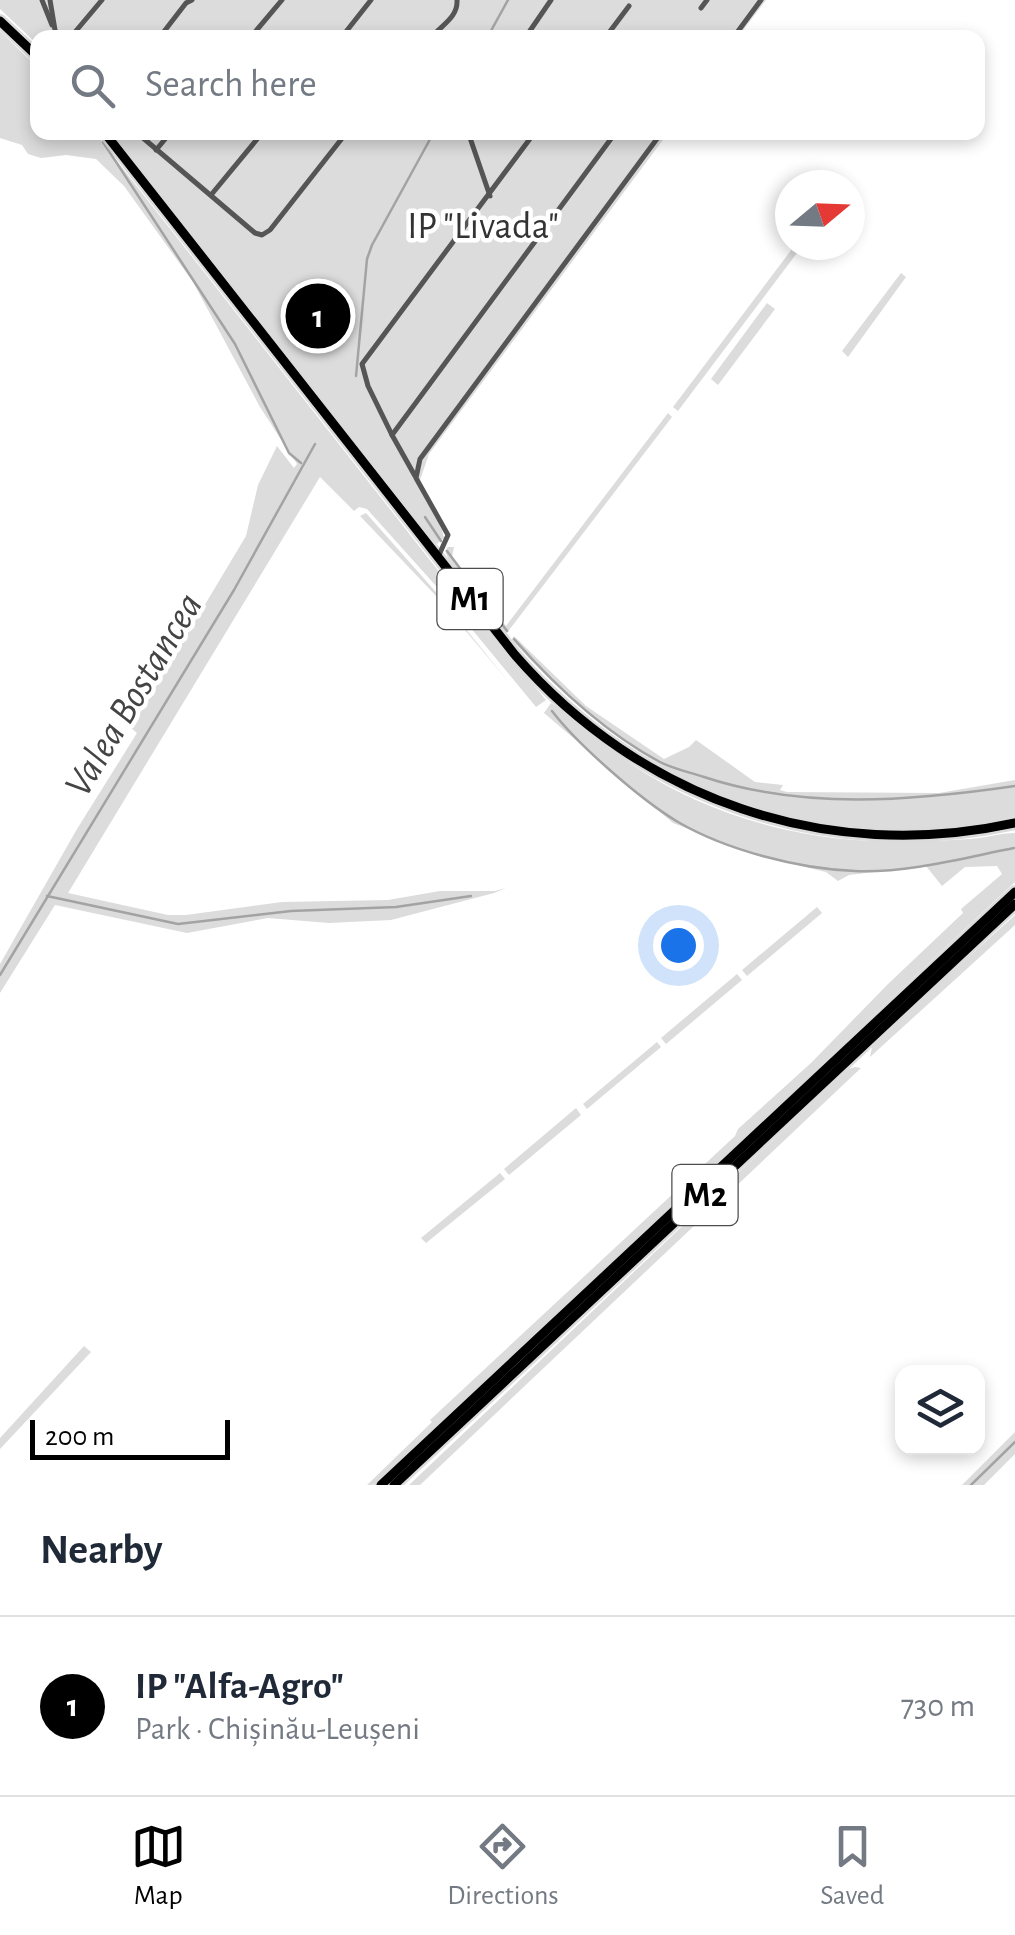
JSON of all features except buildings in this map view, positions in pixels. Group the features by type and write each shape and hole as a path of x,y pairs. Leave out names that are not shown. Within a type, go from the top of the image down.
{"highway":[{"path":"0,21 30,49"},
{"name":"M1","path":"110,140 515,656 549,692 602,737 681,786 756,816 812,829 882,836 1014,825"},
{"name":"M2","path":"381,1485 1015,892"},
{"name":"M2","path":"394,1485 1015,904"}],"street":[{"path":"42,0 55,30"},
{"path":"50,0 55,30"},
{"path":"77,30 102,0"},
{"path":"257,30 282,0"},
{"path":"348,30 372,0"},
{"path":"439,30 450,19 457,0"},
{"path":"530,30 550,0"},
{"path":"701,8 707,0"},
{"path":"739,30 760,0"},
{"path":"165,30 189,1"},
{"path":"612,30 629,6"},
{"path":"145,140 262,235 341,140"},
{"path":"156,150 164,140"},
{"path":"211,195 256,140"},
{"path":"471,140 490,196"},
{"path":"438,558 448,535 392,434 368,386 362,364 529,140"},
{"path":"392,434 610,140"},
{"path":"416,478 426,450 656,140"}],"green space":[{"path":"0,0 766,0 743,30 30,30 30,37 0,9"},
{"path":"0,31 30,60 30,140 100,140 444,578 546,700 536,707 367,509 359,507 354,511 320,477 68,893 168,915 186,915 282,902 388,900 440,891 506,888 391,920 329,923 268,918 187,933 55,905 0,993 0,964 137,733 131,728 246,536 258,485 277,446 294,468 297,464 260,407 193,282 124,186 96,159 66,155 41,158 28,154 22,145 0,138"},
{"name":"IP \"Livada\"","path":"118,140 663,140 429,454 418,486 444,538 437,544"},
{"path":"784,260 792,260 678,411 673,407"},
{"path":"901,273 906,277 848,357 842,351"},
{"path":"767,303 775,309 718,385 711,379"},
{"path":"668,413 672,417 506,634 450,563 445,551 454,547 452,557 506,626"},
{"path":"366,513 435,591 512,686 439,599 360,516"},
{"path":"514,636 586,706 664,759 696,740 755,782 783,785 780,790 787,792 939,793 1015,780 1015,816 941,828 870,830 802,821 738,803 677,775 619,738 564,693 512,640"},
{"path":"551,703 658,781 748,820 812,835 877,841 958,840 1015,833 1015,882 373,1485 367,1485 430,1420 811,1063 963,913 961,909 1002,874 997,866 965,867 942,886 926,866 849,875 838,881 826,872 755,855 673,823 544,713"},
{"path":"817,907 822,913 747,976 742,970"},
{"path":"1015,915 1015,925 870,1057 873,1043"},
{"path":"737,974 742,980 666,1044 661,1038"},
{"path":"657,1042 661,1047 587,1109 583,1104"},
{"path":"861,1068 420,1485 409,1485 848,1069"},
{"path":"576,1108 581,1115 509,1175 504,1169"},
{"path":"500,1173 505,1179 426,1243 421,1238"},
{"path":"84,1346 91,1352 0,1449 0,1438"},
{"path":"1015,1432 1015,1454 984,1485 962,1485"}],"waterway":[{"name":"Valea Bostancea","path":"491,30 508,0"},
{"name":"Valea Bostancea","path":"356,376 367,259 430,140"},
{"path":"103,142 235,344 289,453 301,463"},
{"name":"Valea Bostancea","path":"0,975 234,590 315,444"},
{"path":"425,517 441,541"},
{"path":"447,551 507,631"},
{"path":"514,639 564,691 619,737 665,764 704,777 780,794 858,800 937,796 1015,786"},
{"path":"552,711 594,755 663,812 697,832 764,856 810,866 875,871 1014,848"},
{"path":"47,896 178,924 291,911 396,907 471,896"},
{"path":"971,1485 1015,1442"}],"place":[{"name":"IP \"Alfa-Agro\"","path":"318,316"}]}
